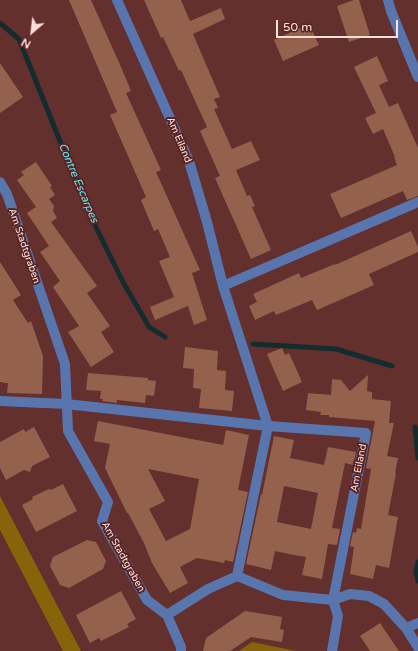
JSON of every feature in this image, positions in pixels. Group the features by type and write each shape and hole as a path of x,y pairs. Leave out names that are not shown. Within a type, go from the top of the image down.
{"street":[{"name":"Am Eiland","path":"117,0 189,161 207,222 223,286 268,426 237,576"},
{"path":"388,0 393,17 418,77"},
{"name":"Am Stadtgraben","path":"0,182 7,194 65,364 68,431 108,502 102,521 147,600 167,615"},
{"path":"223,286 418,202"},
{"path":"0,401 66,404"},
{"name":"Am Eiland","path":"66,404 268,426 366,433 333,600"},
{"path":"181,651 181,647 167,615 208,588 237,576 283,595 333,600 350,594 369,596 384,604 406,628 418,647"},
{"path":"332,651 338,616 333,600"},
{"path":"406,628 418,622"}],"shaded area":[{"path":"0,496 81,651 63,651 0,530"},
{"path":"252,642 296,651 239,651"}],"building":[{"path":"69,0 91,0 121,67 131,91 126,93 161,170 156,172 200,270 192,273 207,320 194,325 188,306 155,320 150,307 174,297 159,261 170,257 158,229 154,231 141,200 146,197 110,115 117,112"},
{"path":"144,0 181,0 190,21 221,8 225,19 193,34 220,97 214,99 218,108 214,109 232,149 251,141 260,160 236,170 247,196 250,195 255,206 252,207 271,250 251,259 215,178 220,176 200,131 207,127 181,70 179,71 163,37 161,38"},
{"path":"354,0 359,0 370,35 349,42 337,6"},
{"path":"309,24 319,45 283,61 274,40"},
{"path":"377,56 388,81 379,85 389,107 398,103 418,148 418,196 407,200 403,191 341,218 330,194 397,165 383,129 373,134 365,118 376,113 354,67"},
{"path":"0,63 23,97 0,113"},
{"path":"36,162 52,186 50,187 55,195 49,199 54,206 53,211 57,218 51,222 97,286 87,293 110,326 101,332 114,352 91,367 68,332 79,326 53,287 60,281 40,252 49,246 27,213 36,207 17,180 24,175 21,172"},
{"path":"411,231 418,247 418,252 369,274 374,285 317,310 312,300 276,315 274,311 255,320 249,306 257,302 253,294 299,273 301,278 335,265"},
{"path":"0,262 21,295 13,300 28,323 31,321 43,356 42,394 7,393 8,383 0,382"},
{"path":"185,347 218,351 217,370 226,371 225,390 234,391 232,411 199,408 201,389 193,388 194,369 183,368"},
{"path":"282,348 285,355 289,353 302,382 283,391 267,354"},
{"path":"88,373 148,378 148,380 156,381 154,396 146,395 145,403 117,400 117,403 102,401 103,399 100,399 101,391 86,390"},
{"path":"368,375 367,391 372,392 372,399 391,401 389,423 394,423 387,456 398,458 388,515 398,517 389,568 376,565 373,579 350,574 354,547 350,546 353,532 356,533 357,528 361,529 371,469 366,468 375,421 329,417 329,415 320,415 321,412 306,410 308,393 331,395 332,379 341,380 350,391"},
{"path":"98,421 223,445 226,430 249,435 238,490 248,492 233,562 225,560 224,563 197,558 180,567 188,583 170,593 152,563 144,543 127,513 105,468 110,444 94,441","holes":["148,469 199,479 190,529 166,541 149,509 165,501"]},
{"path":"34,427 50,457 32,466 30,472 24,470 6,480 0,468 0,442 24,429 25,432"},
{"path":"274,436 294,440 290,458 324,465 328,447 356,452 353,465 345,463 332,528 340,529 337,545 328,544 322,579 302,575 306,557 275,551 271,570 246,564 261,494 262,495","holes":["284,486 318,493 311,529 277,522"]},
{"path":"63,484 77,511 36,532 22,505 33,499 32,497"},
{"path":"87,540 96,542 106,561 103,569 69,588 60,585 50,566 53,557"},
{"path":"121,591 136,619 127,624 129,627 101,641 99,638 90,643 76,615"},
{"path":"245,611 282,617 280,629 284,630 282,642 251,637 230,651 203,651 206,638"},
{"path":"380,623 399,651 370,651 360,636"}],"waterway":[{"name":"Contre Escarpes","path":"0,23 19,39 88,211 123,282 149,327 165,337"},
{"name":"Contre Escarpes","path":"253,344 336,349 392,366"},
{"name":"Contre Escarpes","path":"415,427 418,458"},
{"name":"Contre Escarpes","path":"418,562 416,571 418,581"}]}
